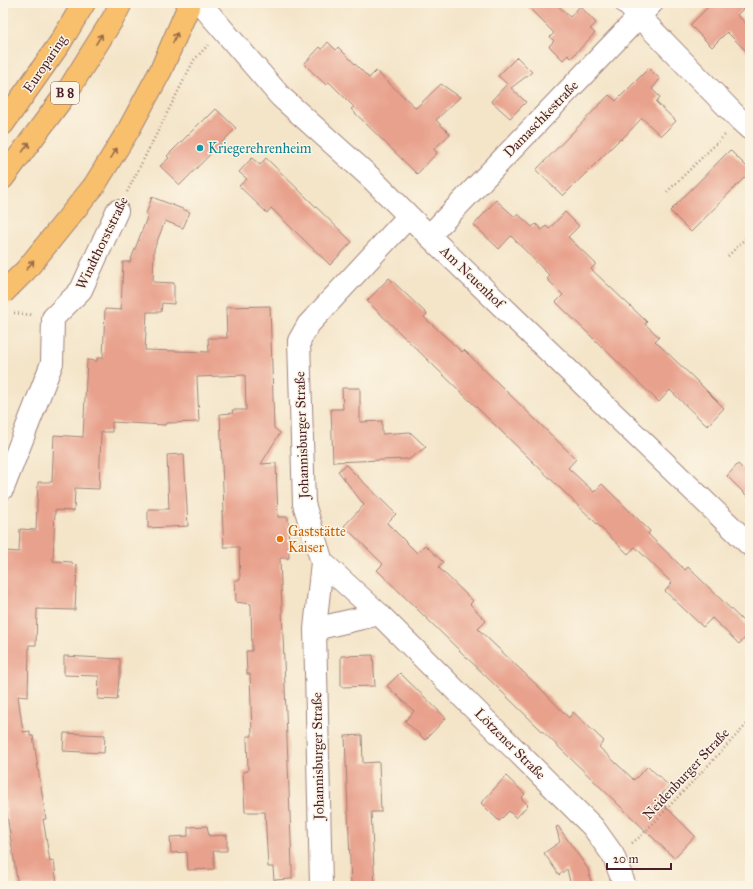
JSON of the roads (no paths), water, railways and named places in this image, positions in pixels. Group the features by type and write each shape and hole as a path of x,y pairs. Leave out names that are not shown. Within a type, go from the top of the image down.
{"highway":[{"name":"Europaring","path":"3,124 60,43 84,3"},
{"name":"B 8","path":"3,178 66,92 121,3"},
{"path":"7,300 26,270 94,186 129,129 161,70 190,3"}],"street":[{"name":"Am Neuenhof","path":"200,3 280,96 370,177 429,236 750,545"},
{"path":"639,7 745,125"},
{"name":"Damaschkestraße","path":"429,236 639,7"},
{"name":"Windthorststraße","path":"3,488 52,363 53,318 81,290 117,211"},
{"name":"Johannisburger Straße","path":"321,886 315,629 322,562 304,504 299,341 308,325 409,216"},
{"name":"Lötzener Straße","path":"322,562 379,614 593,827 613,855 625,886"},
{"path":"315,629 379,614"}],"place":[{"name":"Kriegerehrenheim","path":"200,148"},
{"name":"Gaststätte Kaiser","path":"280,539"}]}
